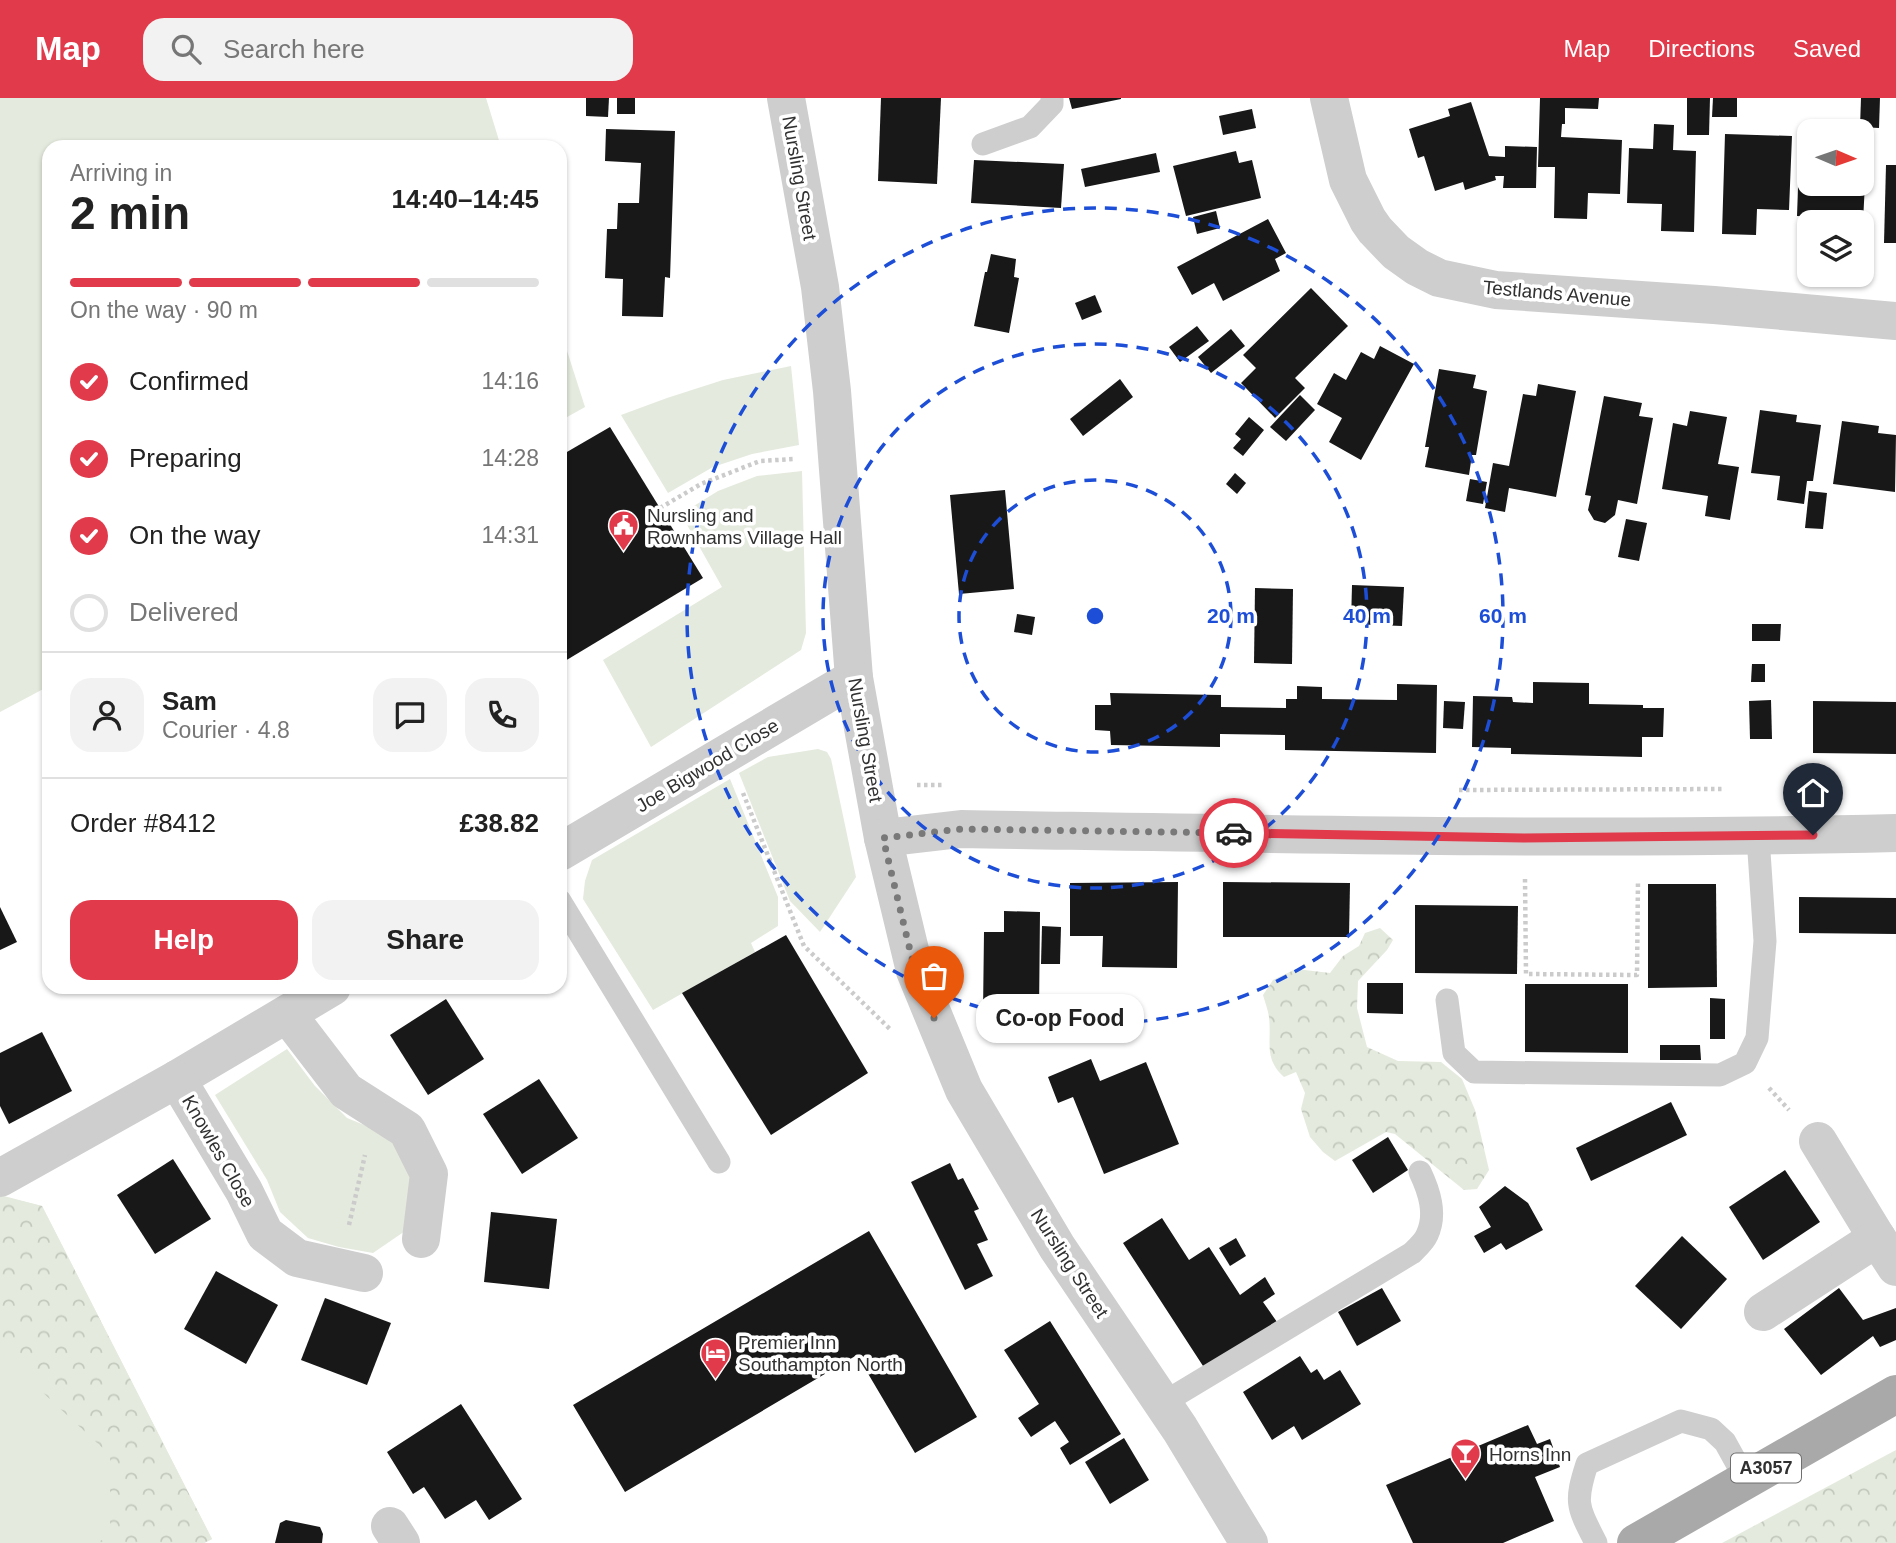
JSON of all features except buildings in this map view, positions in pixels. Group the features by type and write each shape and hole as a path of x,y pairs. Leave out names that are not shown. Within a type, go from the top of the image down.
{"main road":[{"name":"A3057","path":"1636,1543 1896,1394"}],"street":[{"name":"Nursling Street","path":"786,98 820,287 837,456 854,678 883,838 915,971 964,1090 1057,1247 1163,1404 1249,1543"},
{"name":"Testlands Avenue","path":"1329,98 1348,180 1368,220 1396,252 1416,267 1439,278 1496,290 1896,321"},
{"name":"Joe Bigwood Close","path":"567,848 854,678"},
{"path":"883,838 961,829 1524,838 1758,837 1896,833"},
{"path":"177,1079 320,994"},
{"path":"287,1014 346,1091 407,1130 429,1174 421,1239"},
{"name":"Knowles Close","path":"0,1178 177,1079 244,1191 265,1234 298,1258 351,1270"},
{"path":"1763,1312 1886,1253 1818,1141"}],"lane":[{"path":"983,144 1030,127 1052,104 1052,98"},
{"path":"1447,1000 1454,1053 1474,1072 1720,1075 1745,1063 1757,1038 1765,941 1758,837"},
{"path":"567,912 719,1162"},
{"path":"1163,1404 1412,1254 1427,1237 1432,1220 1431,1202 1420,1172"},
{"path":"1596,1543 1579,1508 1579,1488 1587,1464 1681,1421 1711,1429 1725,1442 1746,1480"}],"path":[{"path":"660,508 701,484 760,461 837,456"},
{"path":"875,788 950,785"},
{"path":"741,787 804,946 898,1037"},
{"path":"1453,790 1728,790"},
{"path":"1524,838 1526,974 1637,975 1639,837"},
{"path":"1745,1063 1818,1141"},
{"path":"351,1270 376,1110"}],"green space":[{"path":"0,98 486,98 499,140 42,140 42,690 0,712"},
{"path":"567,351 585,407 567,417"},
{"path":"791,366 799,445 752,454 713,467 668,493 621,415 723,380"},
{"path":"802,471 806,633 801,650 651,747 603,660 722,587 681,514 718,491 757,476"},
{"path":"818,749 827,752 831,759 856,877 820,932 790,901 739,773 768,757"},
{"path":"730,779 778,897 778,926 751,943 755,952 653,1010 583,899 592,860"},
{"path":"1380,928 1393,940 1358,981 1357,1008 1367,1047 1398,1061 1441,1062 1462,1079 1475,1110 1489,1170 1477,1189 1464,1190 1395,1134 1386,1132 1335,1161 1310,1137 1301,1109 1305,1093 1296,1072 1284,1077 1273,1063 1269,1017 1263,995 1273,980 1296,969 1330,973 1343,956 1359,946 1365,933"},
{"path":"287,1049 315,1086 347,1118 389,1135 412,1165 408,1229 373,1253 308,1238 280,1212 267,1180 215,1095"},
{"path":"0,1195 42,1206 212,1539 204,1543 0,1543"},
{"path":"1,1196 42,1206 212,1539 204,1543 96,1543 110,1536 110,1455 39,1389 0,1333"},
{"path":"1896,1450 1896,1543 1722,1543"}],"way so far":[{"path":"934,1018 915,971 883,838 961,829 1234,833"}],"place":[{"name":"Nursling and Rownhams Village Hall","path":"624,553"},
{"name":"Co-op Food","path":"934,1018"},
{"name":"Premier Inn Southampton North","path":"715,1380"},
{"name":"Horns Inn","path":"1466,1481"}],"route":[{"path":"1234,833 1524,838 1813,835"}]}
